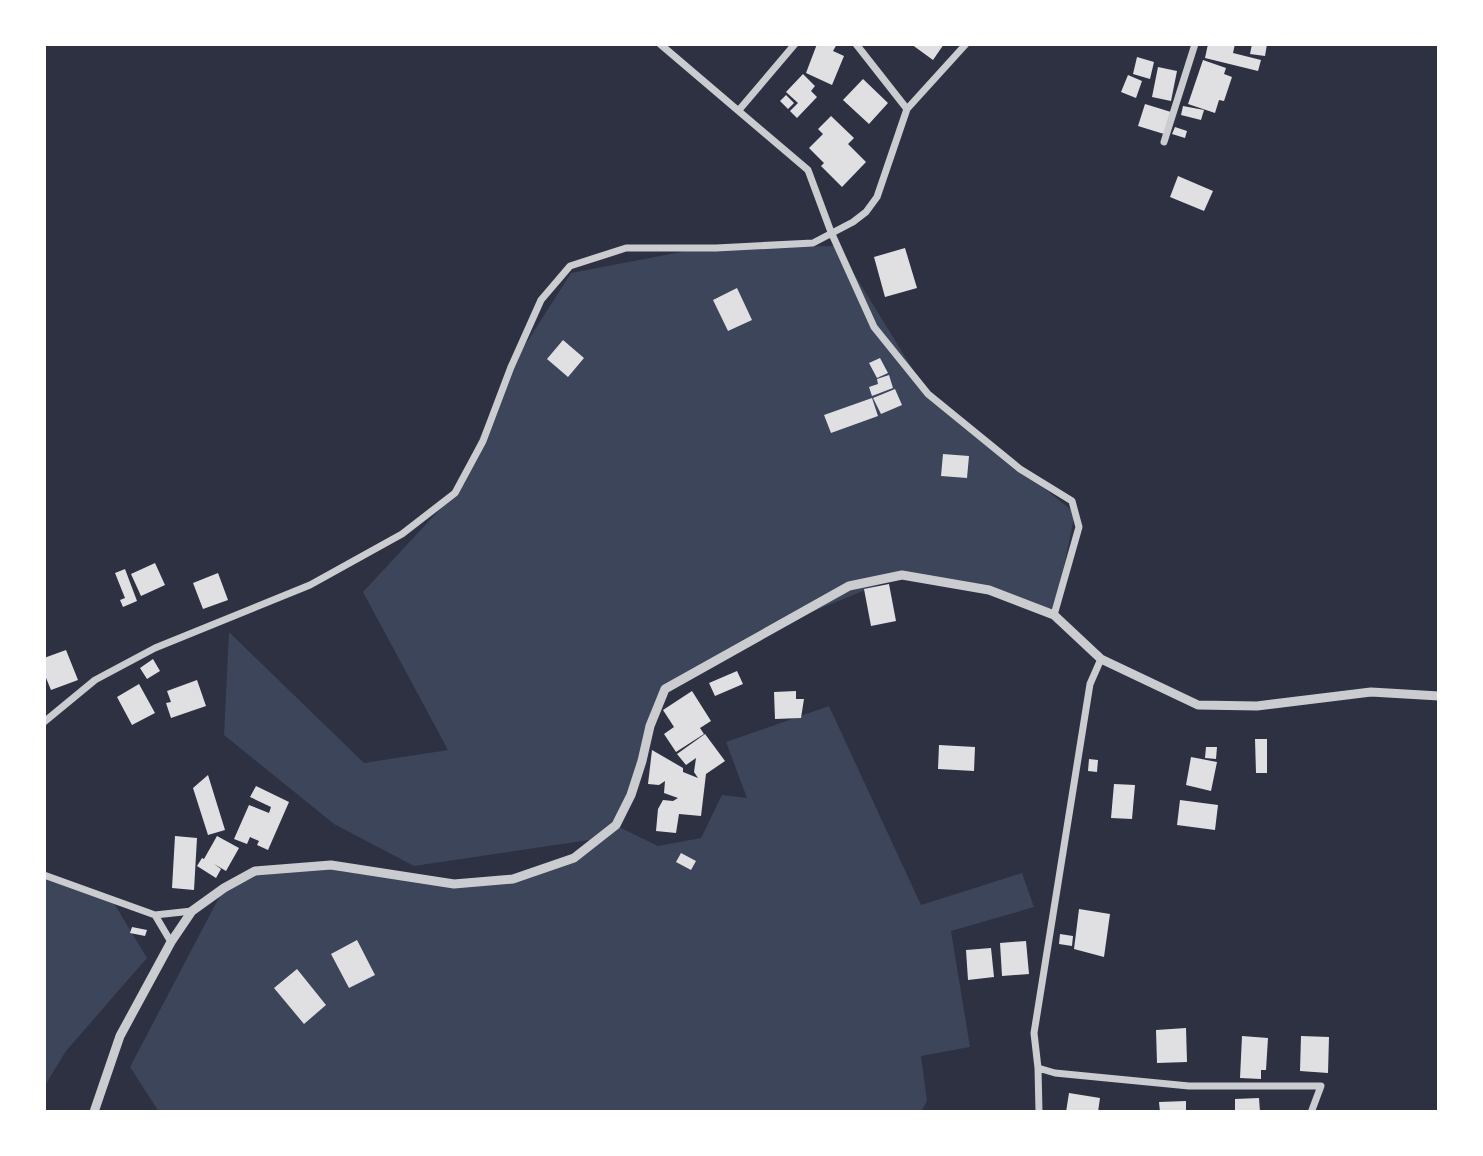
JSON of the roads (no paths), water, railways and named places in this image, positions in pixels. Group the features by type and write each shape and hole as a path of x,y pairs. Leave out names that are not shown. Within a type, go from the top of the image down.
{"street":[{"path":"660,44 808,170 831,232 874,327 928,394 1020,469 1072,501 1079,527 1054,615"},
{"path":"739,110 795,44"},
{"path":"856,44 907,109"},
{"path":"44,722 95,680 155,648 310,585 402,534 455,493 483,441 541,300 570,266 626,248 716,248 813,243 853,222 877,197 907,109 966,44"},
{"path":"1164,142 1195,44"},
{"path":"94,1112 120,1036 171,942 192,911 224,888 255,871 331,865 454,884 513,879 574,858 616,825 631,795 650,726 665,689 849,586 902,575 989,590 1054,615 1101,659 1198,705 1257,706 1371,692 1439,696"},
{"path":"1039,1112 1034,1033 1090,684 1101,659"},
{"path":"44,875 155,915 192,911"},
{"path":"155,915 171,942"},
{"path":"1038,1068 1055,1073 1189,1086 1321,1086 1313,1112"}]}
